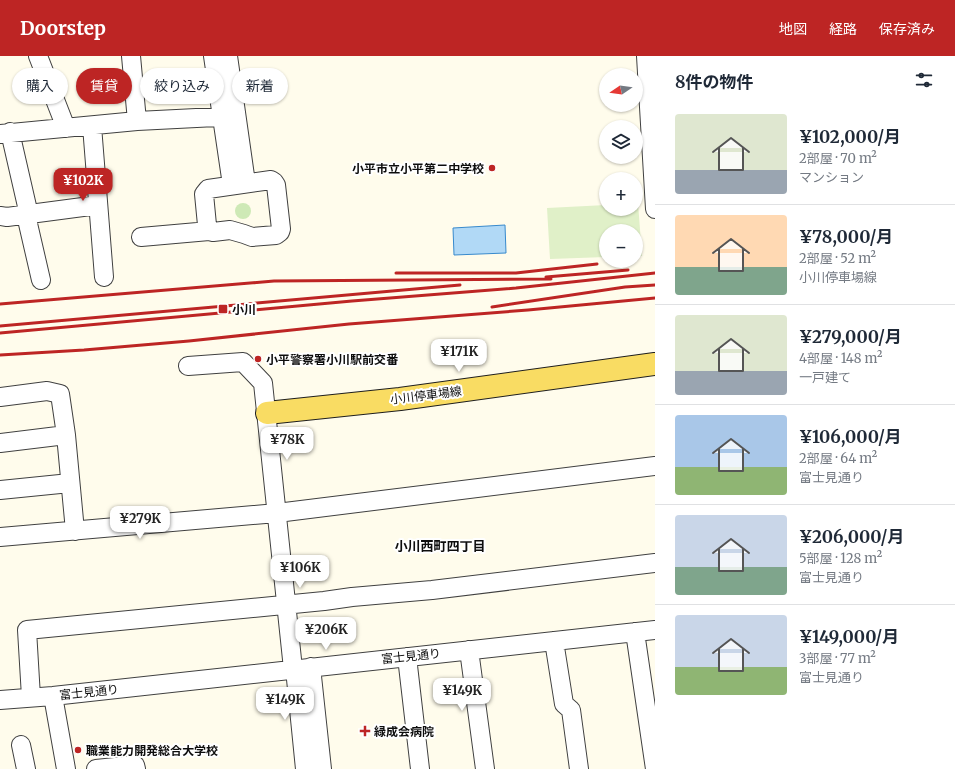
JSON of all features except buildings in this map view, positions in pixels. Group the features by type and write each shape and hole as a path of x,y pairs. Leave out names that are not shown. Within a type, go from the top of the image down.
{"main road":[{"name":"小川停車場線","path":"267,413 400,399 655,364"}],"street":[{"path":"38,56 66,128"},
{"path":"132,56 137,121"},
{"path":"213,56 229,116 239,184"},
{"path":"228,56 229,116"},
{"path":"646,56 652,121 655,209"},
{"path":"41,280 27,215 5,133 137,121 229,116"},
{"path":"92,126 104,277"},
{"path":"141,236 230,230 252,237 276,235 281,229 276,185 274,182 271,180 208,189 204,194 209,231"},
{"path":"0,216 7,217 27,215 98,205"},
{"path":"188,366 243,362 263,383 286,604 322,769"},
{"path":"0,396 47,391 60,394 66,435 75,531"},
{"path":"0,444 66,435"},
{"path":"0,537 277,512 655,466"},
{"path":"0,490 70,483"},
{"path":"31,697 27,630 432,590 655,563"},
{"name":"富士見通り","path":"0,700 54,696 655,630"},
{"path":"635,632 655,769"},
{"path":"554,641 564,704 571,710 579,769"},
{"path":"469,650 485,769"},
{"path":"407,657 420,769"},
{"path":"300,669 305,769"},
{"path":"54,696 66,769"},
{"path":"21,745 26,769"},
{"path":"96,769 135,765 136,769"}],"green space":[{"path":"243,203 249,205 251,211 249,217 243,219 237,217 235,211 237,205"},
{"path":"599,205 599,216 639,216 640,224 599,224 599,257 550,259 547,208"}],"water":[{"path":"505,225 506,253 454,255 453,228"}],"railway":[{"path":"396,273 516,273 597,264"},
{"path":"546,277 628,270"},
{"path":"0,333 352,301 516,288 655,273"},
{"path":"0,304 274,281 551,279"},
{"path":"0,326 460,285"},
{"path":"492,307 625,287 655,285"},
{"path":"0,355 84,350 189,341 349,324 528,310 655,298"}],"place":[{"name":"小平市立小平第二中学校","path":"492,168"},
{"name":"小川","path":"223,309"},
{"name":"小平警察署小川駅前交番","path":"258,359"},
{"name":"緑成会病院","path":"365,731"},
{"name":"職業能力開発総合大学校","path":"78,750"}],"district":[{"name":"小川西町四丁目","path":"440,546"}]}
